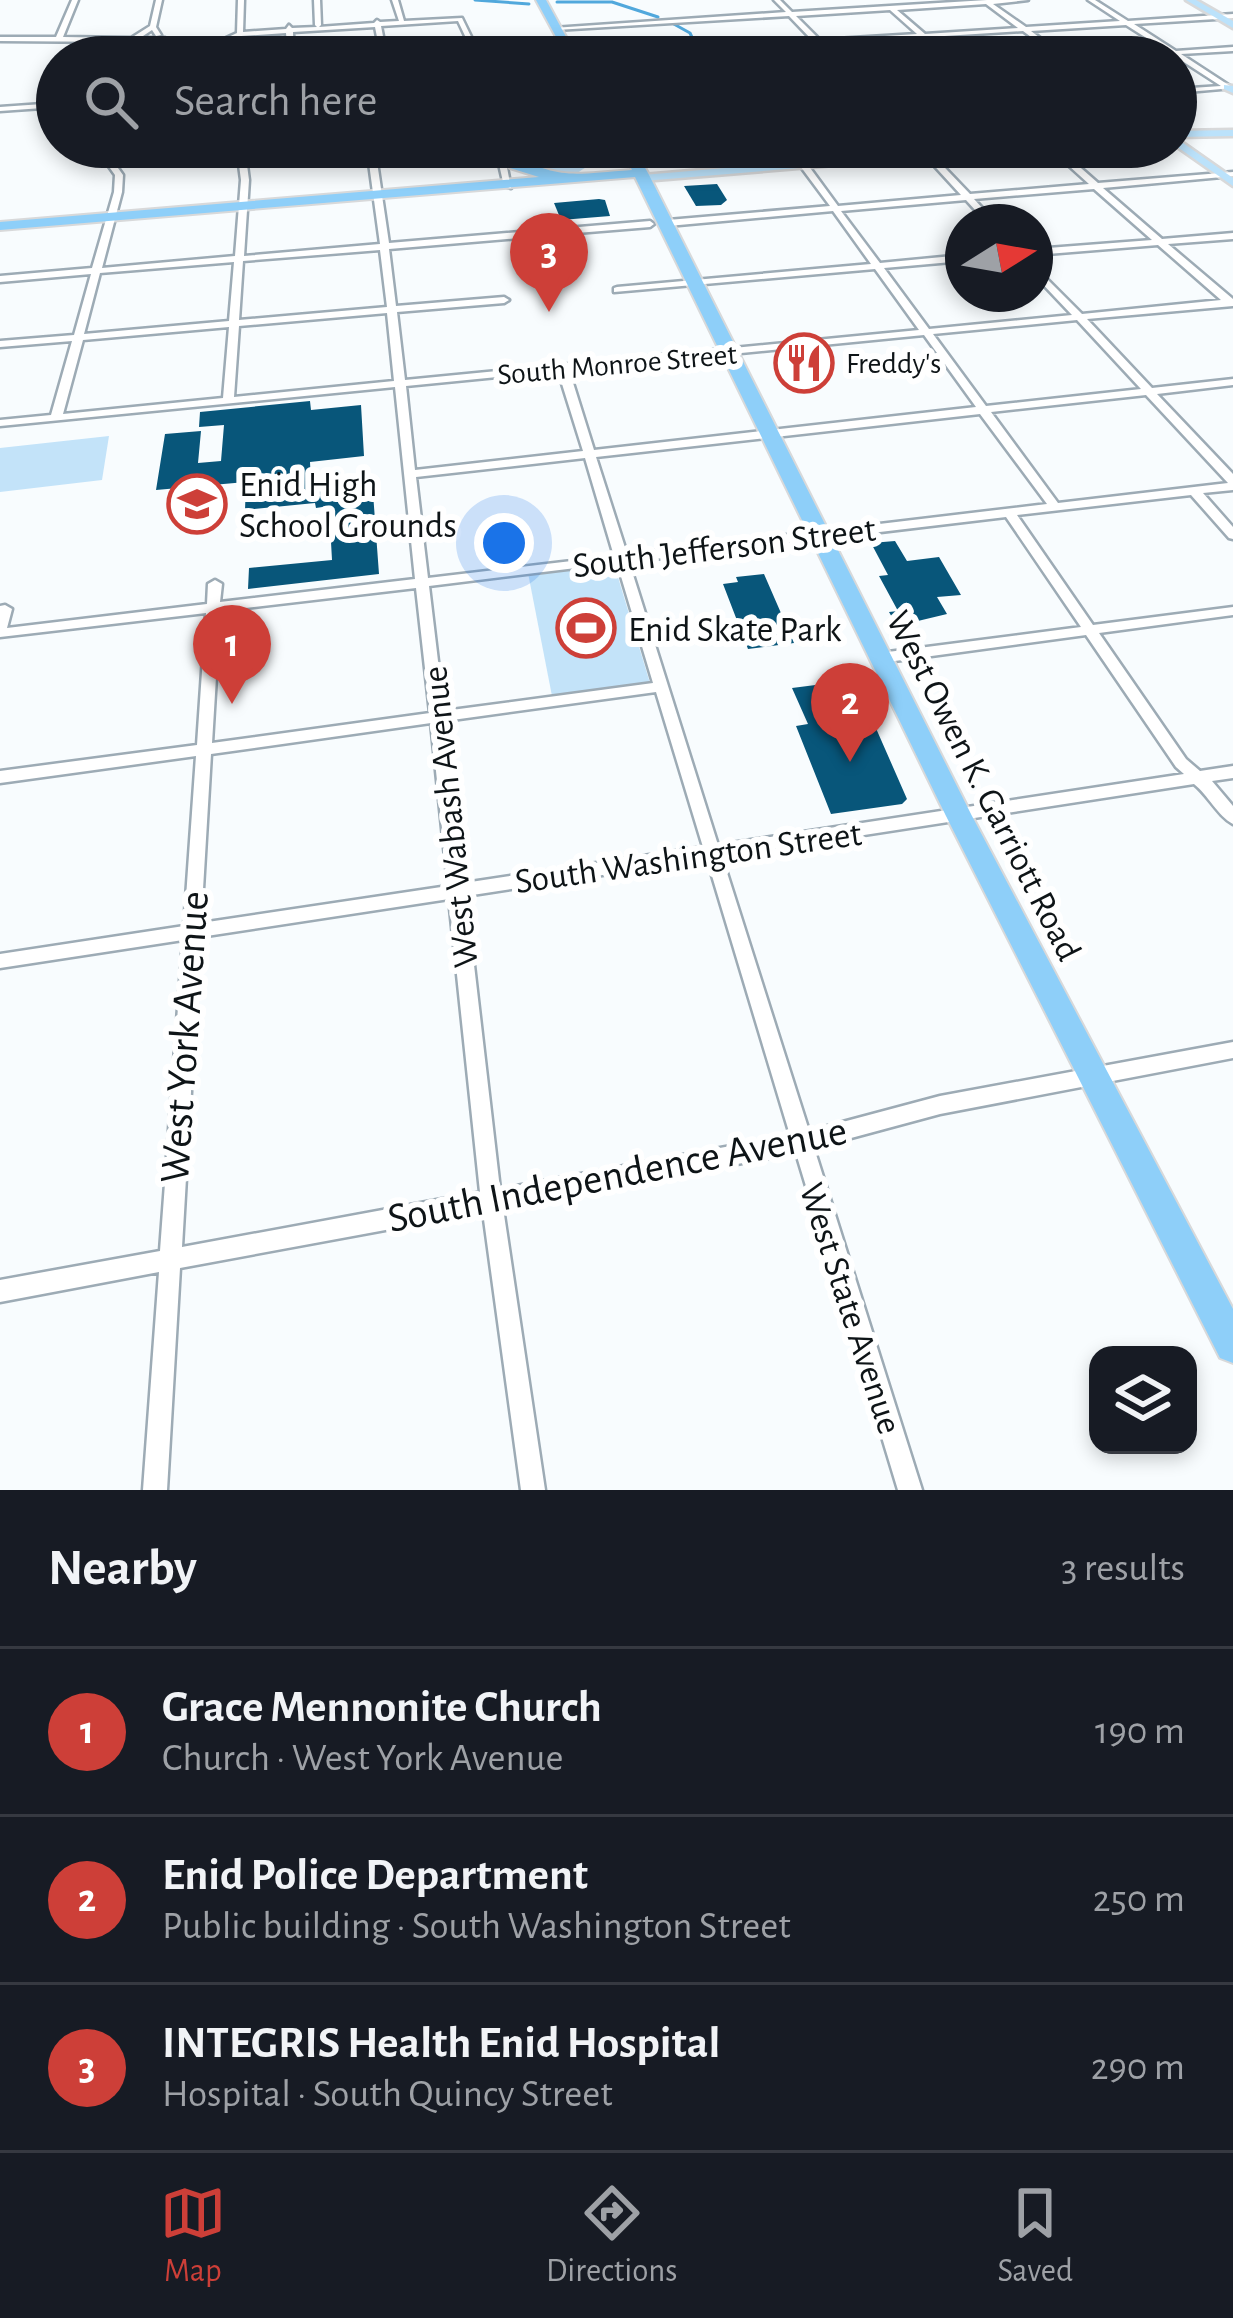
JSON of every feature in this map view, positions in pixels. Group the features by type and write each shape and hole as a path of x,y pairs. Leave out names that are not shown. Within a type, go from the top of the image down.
{"highway":[{"path":"541,0 560,36"},
{"path":"524,168 559,179"},
{"name":"West Owen K. Garriott Road","path":"627,168 668,223 691,283 959,816 1233,1345"},
{"name":"West Owen K. Garriott Road","path":"631,168 650,224 662,244 679,255"},
{"path":"0,226 633,176"},
{"path":"508,186 633,176"}],"main road":[{"path":"1190,0 1220,17 1233,16"},
{"path":"1219,0 1233,16"},
{"path":"1197,134 1233,130"},
{"path":"1197,154 1229,178"},
{"path":"633,176 743,168"}],"street":[{"path":"60,36 75,0"},
{"path":"153,27 159,0"},
{"path":"240,34 241,0"},
{"path":"317,0 318,25"},
{"path":"395,0 401,20"},
{"path":"777,0 811,36"},
{"path":"882,0 923,36 1220,17"},
{"path":"556,28 1025,0"},
{"path":"1090,0 1147,36"},
{"path":"986,1 1033,36"},
{"path":"236,36 289,27 460,19 468,36"},
{"path":"377,22 380,36"},
{"path":"134,36 153,27"},
{"path":"153,27 161,36"},
{"path":"289,27 290,36"},
{"path":"0,39 36,38"},
{"path":"1197,51 1233,49"},
{"path":"1197,67 1231,88"},
{"path":"1197,90 1231,88"},
{"path":"0,109 36,106"},
{"path":"56,418 110,217 119,175 114,168"},
{"path":"228,401 244,168"},
{"name":"West Wabash Avenue","path":"376,168 491,1197 533,1490"},
{"path":"504,168 508,186"},
{"path":"806,168 1054,506"},
{"path":"941,168 974,204"},
{"path":"1076,168 1232,304"},
{"path":"668,223 1096,185 1229,178"},
{"path":"0,279 650,224"},
{"path":"523,235 533,264"},
{"path":"1053,250 1233,236"},
{"path":"617,290 945,260"},
{"path":"1053,290 1233,484"},
{"path":"0,344 504,300"},
{"name":"South Monroe Street","path":"0,424 1232,304"},
{"name":"West State Avenue","path":"563,369 910,1490"},
{"path":"410,474 1233,382"},
{"name":"South Jefferson Street","path":"0,632 1233,484"},
{"path":"1194,490 1233,535"},
{"path":"1008,511 1181,763 1233,818"},
{"name":"West York Avenue","path":"155,1490 215,584"},
{"path":"0,632 5,609"},
{"path":"880,658 1233,611"},
{"path":"0,777 660,687"},
{"name":"South Washington Street","path":"0,961 1233,772"},
{"name":"South Independence Avenue","path":"0,1291 800,1143 940,1105 1233,1050"}],"shaded area":[{"path":"532,168 585,168 565,177"},
{"path":"109,436 102,480 0,492 0,448"},
{"name":"Enid Skate Park","path":"614,564 650,683 552,696 528,573"}],"building":[{"path":"717,184 727,200 721,205 696,206 684,186"},
{"path":"605,200 610,216 561,220 554,203"},
{"path":"310,401 311,410 361,405 364,456 310,462 311,484 345,499 373,493 379,574 248,589 249,568 332,560 329,506 316,508 315,503 245,510 246,482 156,490 165,434 201,431 198,463 221,461 224,425 199,427 200,412"},
{"path":"895,541 907,561 939,557 961,595 937,597 947,614 897,626 889,612 898,611 879,576 888,575 871,543"},
{"path":"764,574 794,643 748,649 723,584 738,582 736,577"},
{"path":"847,681 857,685 907,799 902,804 831,814 796,726 808,724 792,688"}],"waterway":[{"path":"475,0 529,4"},
{"path":"557,2 612,2 658,17"},
{"path":"672,23 691,36"}],"place":[{"name":"INTEGRIS Health Enid Hospital","path":"549,312"},
{"name":"Freddy's","path":"804,363"},
{"name":"Enid High School Grounds","path":"197,504"},
{"name":"Enid Skate Park","path":"586,628"},
{"name":"Grace Mennonite Church","path":"232,704"},
{"name":"Enid Police Department","path":"850,762"}]}
